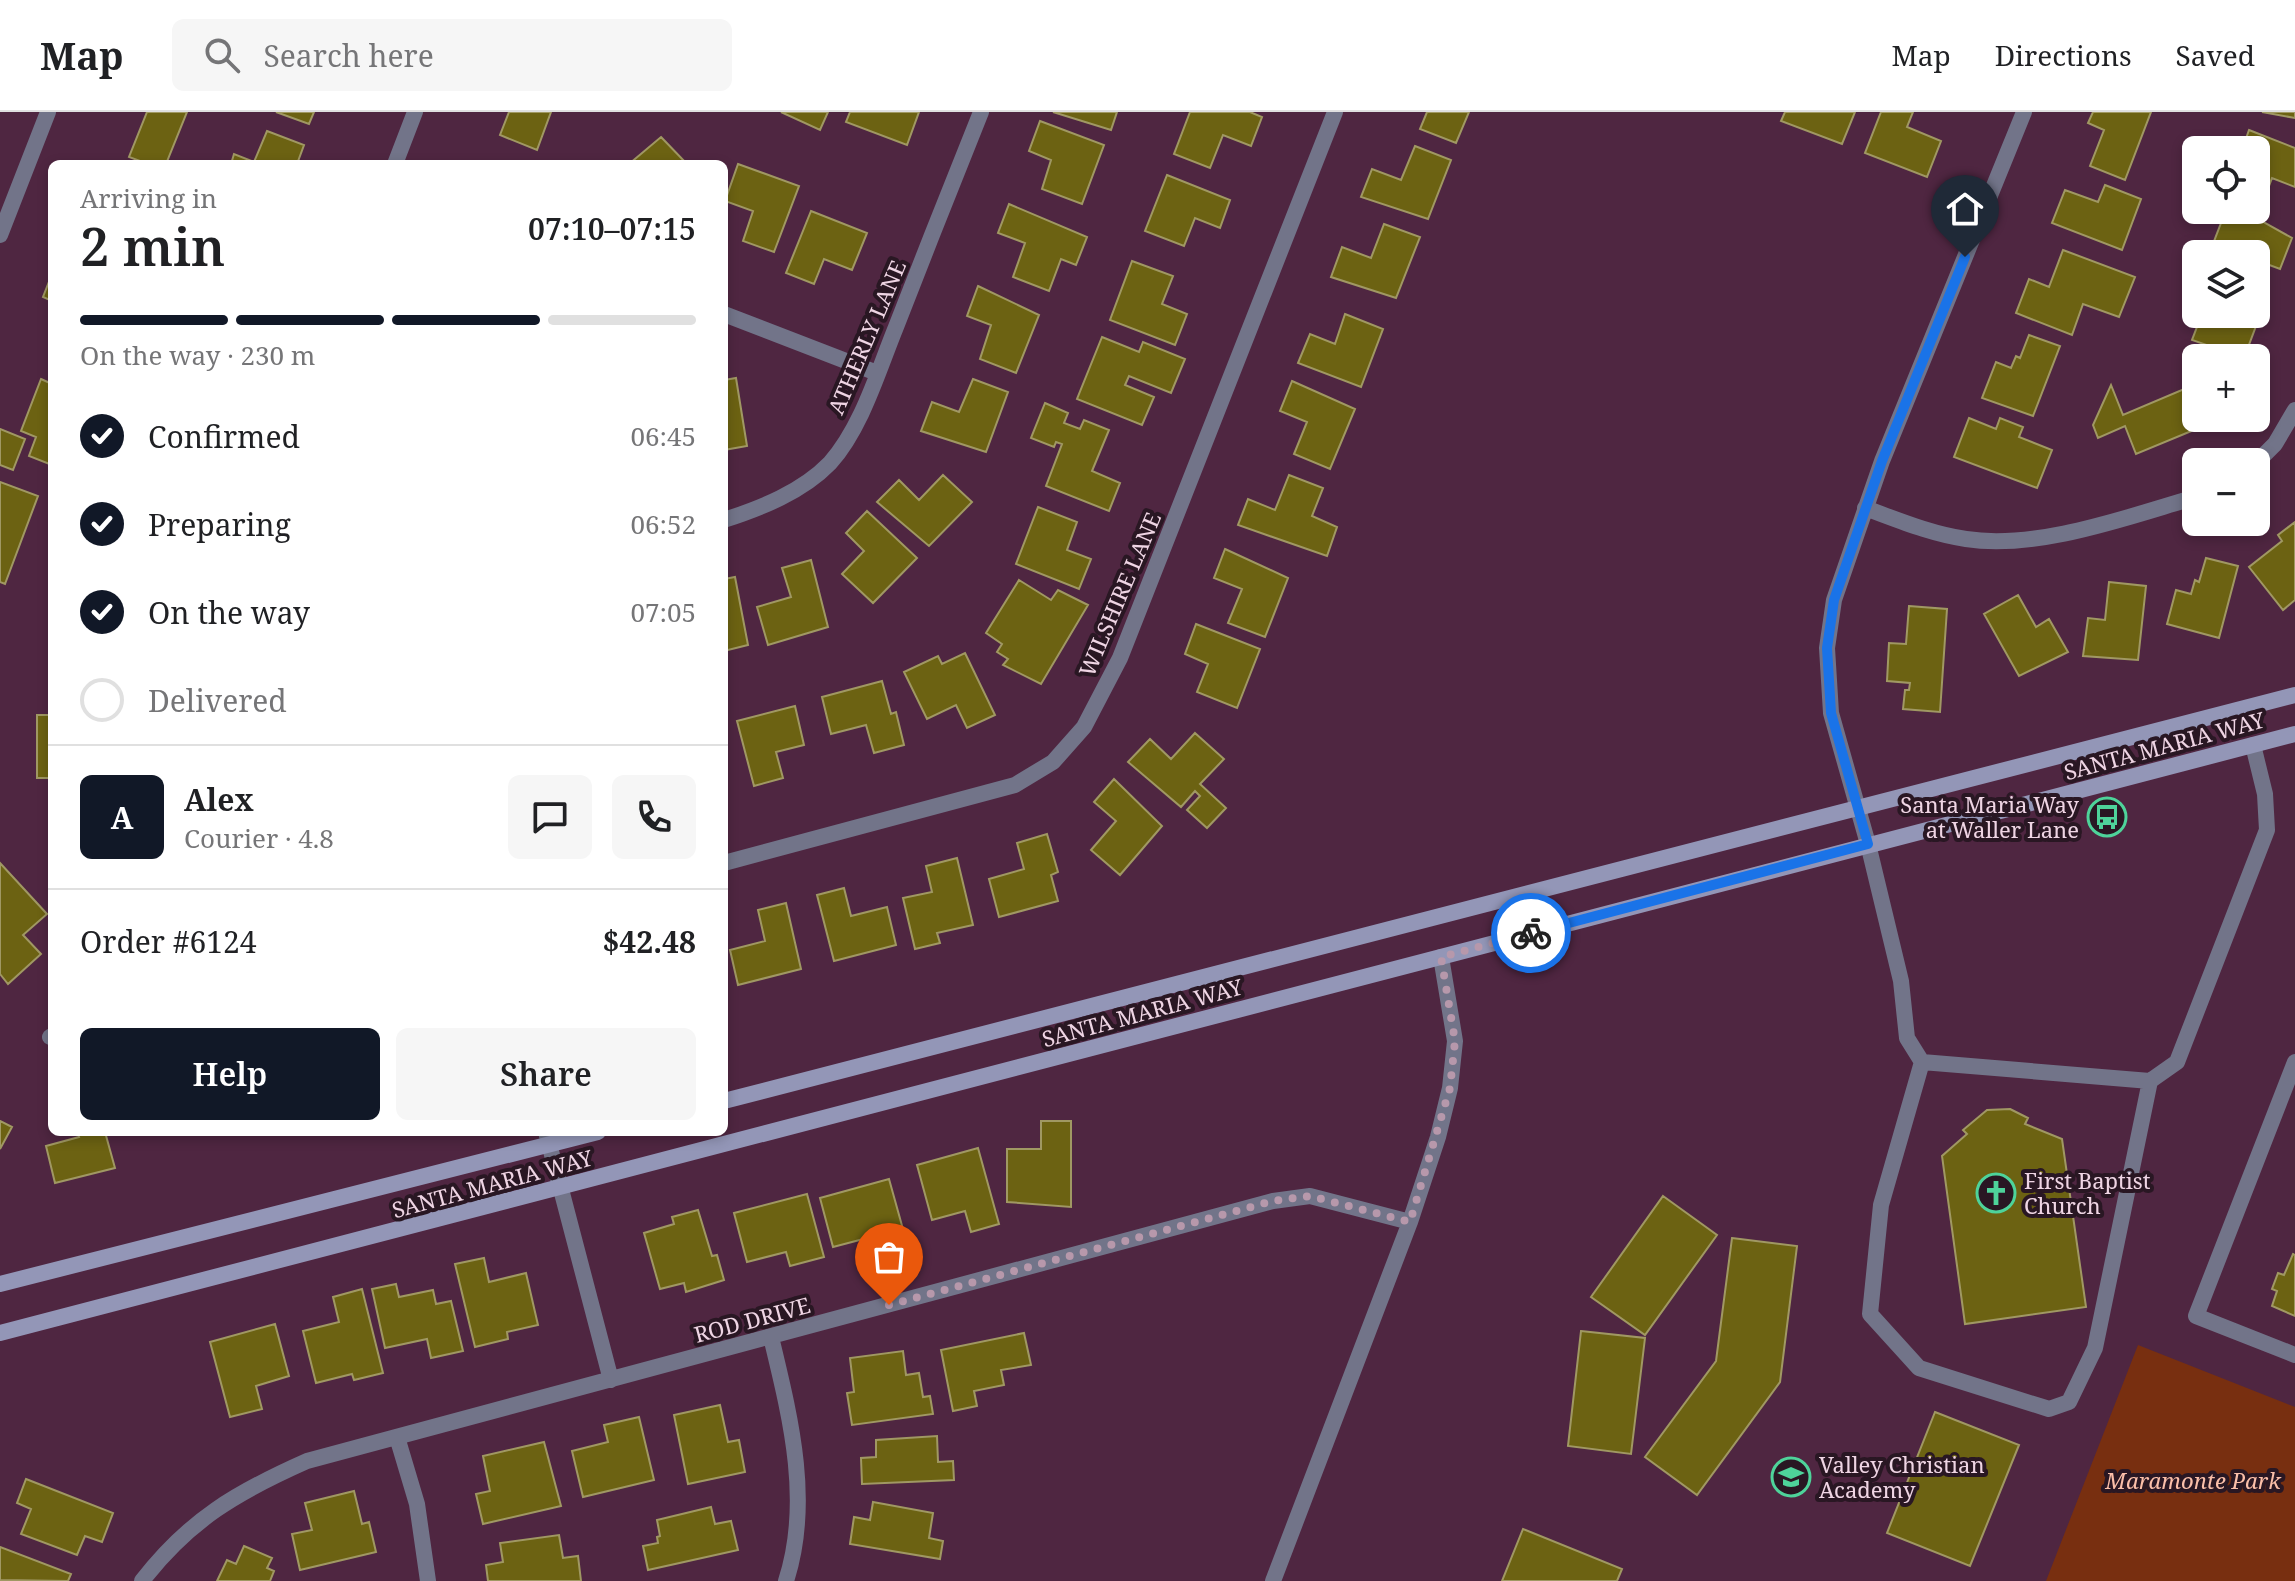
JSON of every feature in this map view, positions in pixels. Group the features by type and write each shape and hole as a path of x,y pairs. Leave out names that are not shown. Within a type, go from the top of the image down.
{"main road":[{"name":"SANTA MARIA WAY","path":"728,1100 2295,695"},
{"name":"SANTA MARIA WAY","path":"0,1333 2295,734"},
{"name":"SANTA MARIA WAY","path":"0,1284 548,1138"}],"street":[{"path":"0,235 48,112"},
{"path":"397,160 415,112"},
{"name":"ATHERLY LANE","path":"728,518 785,495 829,464 846,441 877,373 981,112"},
{"name":"WILSHIRE LANE","path":"728,862 1015,785 1053,762 1084,727 1120,658 1335,112"},
{"path":"2024,112 1865,508 1834,600 1827,648 1831,713 1860,808 1901,981 1907,1038 1922,1062 1881,1205 1870,1314 1919,1368 2049,1409 2069,1402 2095,1348 2150,1081"},
{"path":"728,316 877,373"},
{"path":"2270,449 2295,410"},
{"path":"1865,508 1930,532 1968,540 2010,542 2108,522 2182,501"},
{"path":"1922,1062 2150,1081 2177,1062 2267,830 2265,794 2253,745"},
{"path":"1273,1581 1410,1222 1450,1088 1455,1041 1441,957"},
{"path":"2295,1062 2196,1316 2295,1355"},
{"path":"548,1138 611,1380"},
{"name":"ROD DRIVE","path":"142,1581 169,1546 228,1500 307,1461 1273,1201 1310,1196 1410,1222"},
{"path":"771,1337 790,1416 797,1479 798,1510 786,1581"},
{"path":"397,1437 417,1504 428,1581"}],"green space":[{"name":"Maramonte Park","path":"2138,1345 2295,1407 2295,1581 2046,1581"}],"building":[{"path":"147,112 187,112 168,160 129,157"},
{"path":"276,112 314,112 309,124"},
{"path":"509,112 551,112 537,150 500,135"},
{"path":"781,112 828,112 820,130"},
{"path":"850,112 919,112 907,145 846,122"},
{"path":"1053,112 1117,112 1111,130"},
{"path":"1190,112 1250,112 1262,117 1251,146 1223,135 1210,168 1174,154"},
{"path":"1427,112 1469,112 1456,143 1420,129"},
{"path":"1785,112 1855,112 1842,144 1781,121"},
{"path":"1881,112 1913,112 1907,127 1941,141 1927,177 1865,153"},
{"path":"2093,112 2151,112 2125,180 2090,166 2104,130 2088,123"},
{"path":"2262,112 2295,112 2295,118"},
{"path":"1040,121 1104,145 1082,204 1042,189 1051,160 1029,151"},
{"path":"2249,130 2264,136 2247,136"},
{"path":"267,131 304,145 298,160 255,160"},
{"path":"661,137 683,160 634,160"},
{"path":"2270,138 2295,148 2295,187 2272,178 2270,183"},
{"path":"1415,146 1451,160 1428,219 1361,197 1372,169 1401,180"},
{"path":"234,154 249,160 232,160"},
{"path":"738,164 799,186 774,252 743,241 753,211 728,202 728,192"},
{"path":"1167,175 1230,200 1220,228 1195,218 1184,246 1145,231"},
{"path":"2105,185 2141,199 2122,250 2052,223 2065,190 2098,202"},
{"path":"1009,204 1087,237 1076,265 1061,259 1049,291 1013,277 1025,243 998,233"},
{"path":"811,211 867,233 852,270 824,259 814,284 786,273"},
{"path":"1384,224 1420,237 1396,298 1331,277 1342,247 1371,258"},
{"path":"2221,224 2267,224 2292,238 2280,269 2270,265 2270,240 2215,240"},
{"path":"2063,250 2135,277 2119,317 2083,304 2072,335 2016,313 2029,279 2049,287"},
{"path":"1132,261 1173,276 1162,304 1187,314 1175,345 1110,320"},
{"path":"978,286 1039,315 1016,373 980,359 991,325 967,316"},
{"path":"1345,314 1383,329 1361,387 1298,363 1310,334 1335,344"},
{"path":"2197,328 2255,328 2249,344 2204,344 2192,340"},
{"path":"2029,335 2060,346 2033,416 1982,398 1996,362 2011,368 2016,356 2020,358"},
{"path":"1102,337 1139,352 1143,342 1185,359 1171,393 1129,376 1125,385 1154,397 1142,425 1077,399"},
{"path":"736,378 747,446 728,449 728,379"},
{"path":"41,379 48,382 48,463 29,456 36,437 21,431"},
{"path":"973,379 1008,392 986,452 921,431 932,402 959,412"},
{"path":"1292,381 1355,409 1330,469 1294,454 1307,422 1280,411"},
{"path":"2111,385 2123,415 2182,390 2182,432 2189,432 2136,454 2125,426 2098,438 2093,425"},
{"path":"1045,403 1068,413 1064,423 1080,429 1084,420 1109,430 1092,471 1120,483 1109,511 1046,486 1062,444 1056,442 1054,447 1031,438"},
{"path":"1969,418 1996,429 2000,418 2023,427 2019,437 2052,450 2037,488 1954,457"},
{"path":"0,429 25,439 13,470 0,465"},
{"path":"943,475 972,502 929,546 877,502 899,480 919,500"},
{"path":"1289,475 1323,488 1312,516 1337,527 1327,556 1238,525 1248,499 1275,510"},
{"path":"0,482 38,496 5,584 0,582"},
{"path":"1038,507 1077,522 1067,550 1091,559 1079,589 1016,564"},
{"path":"867,511 917,558 873,603 842,574 864,551 846,533"},
{"path":"2295,522 2295,600 2283,610 2249,567 2282,541 2278,535"},
{"path":"1225,549 1288,578 1265,637 1228,623 1242,589 1214,578"},
{"path":"2206,558 2238,566 2219,638 2167,624 2176,590 2191,594 2195,580 2199,582"},
{"path":"811,560 828,627 768,645 757,607 791,597 782,568"},
{"path":"735,577 748,645 728,650 728,578"},
{"path":"1019,580 1051,600 1058,590 1088,605 1041,684 1003,665 1008,659 997,652 1002,644 986,633"},
{"path":"2109,582 2146,586 2138,660 2083,656 2088,618 2105,620"},
{"path":"2018,595 2036,627 2049,619 2068,652 2019,676 1984,614"},
{"path":"1909,606 1947,609 1940,712 1903,709 1905,690 1909,690 1910,683 1887,681 1889,643 1906,644"},
{"path":"1196,624 1260,649 1237,708 1197,692 1208,664 1185,654"},
{"path":"965,653 995,715 967,728 956,705 927,719 904,672 938,656 942,664"},
{"path":"882,681 891,714 896,712 904,745 874,753 866,725 831,734 822,697"},
{"path":"795,706 804,745 776,752 783,778 754,786 737,721"},
{"path":"37,715 48,715 48,778 37,778"},
{"path":"1195,733 1224,759 1200,784 1226,808 1207,828 1187,810 1200,796 1195,791 1181,807 1128,762 1150,739 1171,759"},
{"path":"1114,779 1162,826 1120,875 1091,850 1116,821 1094,802"},
{"path":"1047,834 1058,872 1051,875 1058,901 999,917 989,879 1024,869 1017,843"},
{"path":"957,858 973,925 937,933 940,943 915,949 903,898 932,892 926,866"},
{"path":"0,863 47,914 23,935 41,954 8,984 0,974"},
{"path":"844,888 851,916 887,907 896,945 834,961 817,895"},
{"path":"786,903 801,969 738,985 730,950 765,941 758,910"},
{"path":"2010,1109 2028,1118 2025,1124 2062,1139 2086,1307 1965,1324 1942,1156 1967,1134 1963,1130 1987,1110"},
{"path":"0,1121 12,1127 0,1149"},
{"path":"1041,1121 1071,1121 1071,1207 1007,1202 1007,1149 1041,1149"},
{"path":"106,1136 115,1168 55,1183 46,1146 79,1137"},
{"path":"978,1148 999,1224 971,1232 965,1211 932,1220 917,1165"},
{"path":"889,1179 906,1240 874,1248 871,1237 833,1247 820,1198"},
{"path":"807,1194 824,1257 790,1266 786,1252 747,1262 734,1213"},
{"path":"1663,1196 1717,1235 1645,1335 1591,1297"},
{"path":"698,1210 712,1256 717,1255 724,1280 686,1292 684,1283 660,1289 644,1233 674,1224 672,1217"},
{"path":"1732,1238 1797,1246 1780,1382 1697,1495 1645,1457 1716,1361"},
{"path":"2293,1254 2295,1316 2272,1306 2277,1291 2272,1289 2278,1273 2284,1275"},
{"path":"484,1258 489,1282 526,1273 538,1325 507,1332 508,1339 475,1347 455,1264"},
{"path":"396,1284 399,1297 433,1290 436,1304 451,1301 463,1351 431,1358 427,1339 385,1348 372,1289"},
{"path":"362,1289 383,1373 354,1380 352,1374 316,1383 303,1331 339,1322 333,1297"},
{"path":"275,1324 289,1376 256,1386 262,1409 230,1417 210,1342"},
{"path":"1581,1331 1645,1338 1631,1454 1568,1446"},
{"path":"1024,1333 1031,1365 1001,1370 1004,1385 974,1391 977,1406 953,1411 941,1350"},
{"path":"903,1351 906,1375 919,1373 923,1397 930,1396 933,1414 852,1425 847,1393 854,1392 850,1358"},
{"path":"720,1405 728,1442 739,1440 745,1472 688,1484 674,1415"},
{"path":"1935,1412 2019,1445 1970,1566 1887,1533"},
{"path":"639,1417 654,1480 583,1497 572,1451 608,1442 604,1425"},
{"path":"937,1436 938,1462 953,1461 954,1480 862,1484 861,1458 876,1457 876,1440"},
{"path":"544,1442 561,1506 483,1524 476,1494 490,1491 483,1456"},
{"path":"26,1479 113,1513 102,1542 85,1536 77,1555 21,1534 31,1509 17,1503"},
{"path":"354,1491 362,1524 369,1522 376,1552 300,1570 292,1534 312,1530 305,1503"},
{"path":"873,1502 933,1513 929,1538 943,1541 940,1559 850,1544 854,1517 870,1520"},
{"path":"711,1507 715,1524 731,1521 738,1550 648,1570 643,1546 658,1543 657,1520"},
{"path":"1523,1529 1622,1569 1617,1581 1502,1581"},
{"path":"559,1535 563,1558 578,1556 581,1581 488,1581 486,1565 503,1562 500,1543"},
{"path":"244,1546 272,1558 267,1568 274,1571 270,1581 217,1581 227,1560 236,1564"},
{"path":"0,1547 71,1574 68,1581 0,1580"}],"way so far":[{"path":"889,1305 1273,1201 1310,1196 1410,1222 1438,1137 1450,1088 1455,1041 1441,957 1531,933"}],"place":[{"name":"Santa Maria Way at Waller Lane","path":"2107,817"},
{"name":"First Baptist Church","path":"1996,1193"},
{"name":"Valley Christian Academy","path":"1791,1477"}],"route":[{"path":"1531,933 1868,844 1831,713 1827,648 1834,600 1882,461 1965,257"}]}
